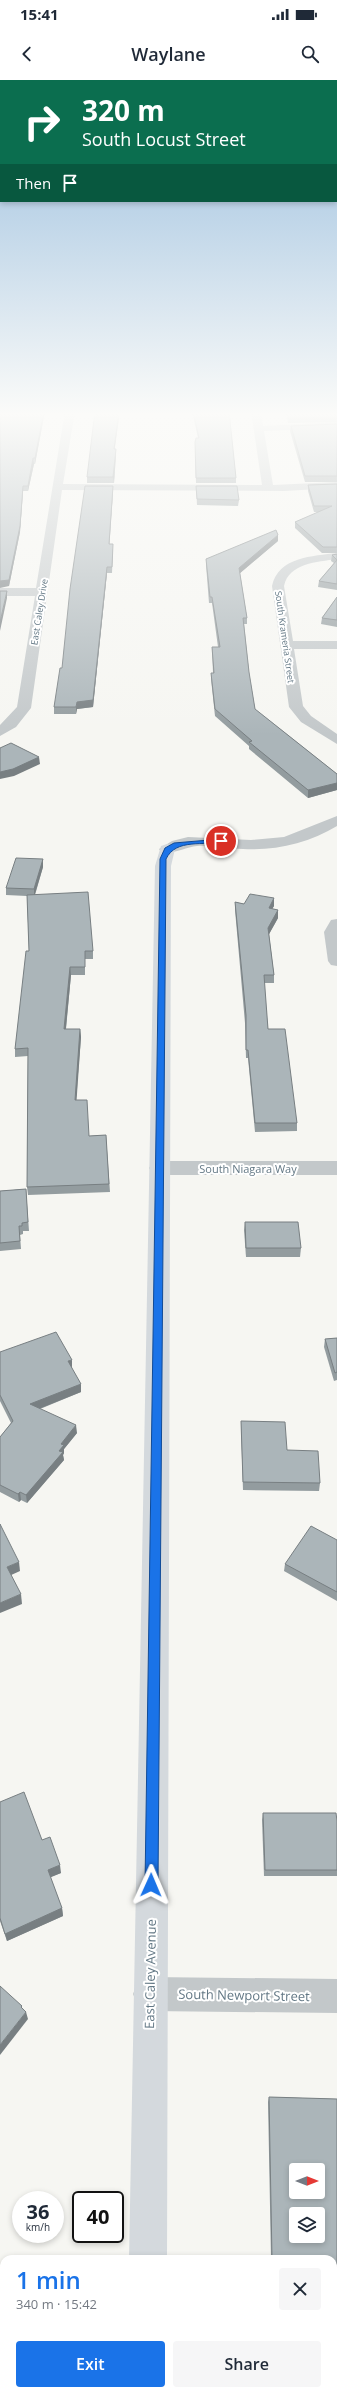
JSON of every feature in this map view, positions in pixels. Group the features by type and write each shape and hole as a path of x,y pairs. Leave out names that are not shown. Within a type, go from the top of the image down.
{"street":[{"name":"East Caley Drive","path":"0,732 11,724 24,708 52,519"},
{"name":"South Krameria Street","path":"337,556 298,564 284,571 278,580 296,708 306,719 337,740"},
{"path":"0,592 42,592"},
{"path":"287,645 337,645"},
{"name":"East Caley Avenue","path":"148,2255 163,866 167,849 177,844 186,842 221,841 251,845 286,841 317,832 336,820"},
{"path":"337,924 333,932 337,961"},
{"name":"South Niagara Way","path":"159,1168 337,1168"},
{"name":"South Newport Street","path":"150,1994 337,1996"}],"building":[{"path":"0,519 21,519 9,580 0,581"},
{"path":"80,519 111,519 109,544 113,544 112,567 107,567 93,700 77,702 76,707 54,707 60,668 62,668 70,589"},
{"path":"302,519 337,519 337,547 323,547 295,522"},
{"path":"276,530 278,535 239,568 247,618 243,618 249,672 255,709 337,774 337,783 308,790 249,742 252,741 215,709 211,673 214,673 212,647 220,647 212,597 210,597 206,559"},
{"path":"337,554 337,560 332,555"},
{"path":"337,560 337,584 319,581"},
{"path":"0,591 7,591 0,622"},
{"path":"337,597 337,620 322,618"},
{"path":"11,743 39,757 13,769 0,772 0,748"},
{"path":"16,858 43,859 34,889 6,888"},
{"path":"88,892 93,951 85,951 85,967 70,967 64,1029 80,1029 75,1100 87,1100 89,1136 106,1135 109,1184 27,1187 28,1048 15,1049 26,951 29,951 27,895"},
{"path":"250,894 274,898 269,908 278,910 268,928 274,975 264,975 268,1029 285,1029 297,1123 255,1123 248,1050 246,1050 246,1015 235,902 244,904"},
{"path":"26,1189 28,1222 22,1223 22,1226 19,1226 20,1241 0,1243 0,1191"},
{"path":"245,1222 298,1222 301,1248 246,1248"},
{"path":"56,1332 72,1360 68,1361 81,1384 30,1404 76,1425 61,1444 64,1445 59,1451 63,1452 26,1495 20,1492 18,1494 0,1485 0,1437 13,1421 0,1395 0,1352"},
{"path":"337,1338 337,1372 335,1373 325,1339"},
{"path":"241,1421 285,1422 287,1450 318,1451 320,1483 243,1482"},
{"path":"0,1524 19,1562 7,1567 21,1594 0,1603"},
{"path":"311,1526 337,1540 337,1592 285,1564"},
{"path":"24,1792 42,1840 50,1837 60,1865 48,1870 62,1908 5,1934 0,1918 0,1802"},
{"path":"263,1813 336,1813 337,1870 265,1870"},
{"path":"0,1986 22,2006 21,2007 26,2012 0,2045"},
{"path":"269,2097 337,2099 337,2255 272,2255"}],"route":[{"path":"151,1885 163,859 167,849 177,844 221,841"}]}
